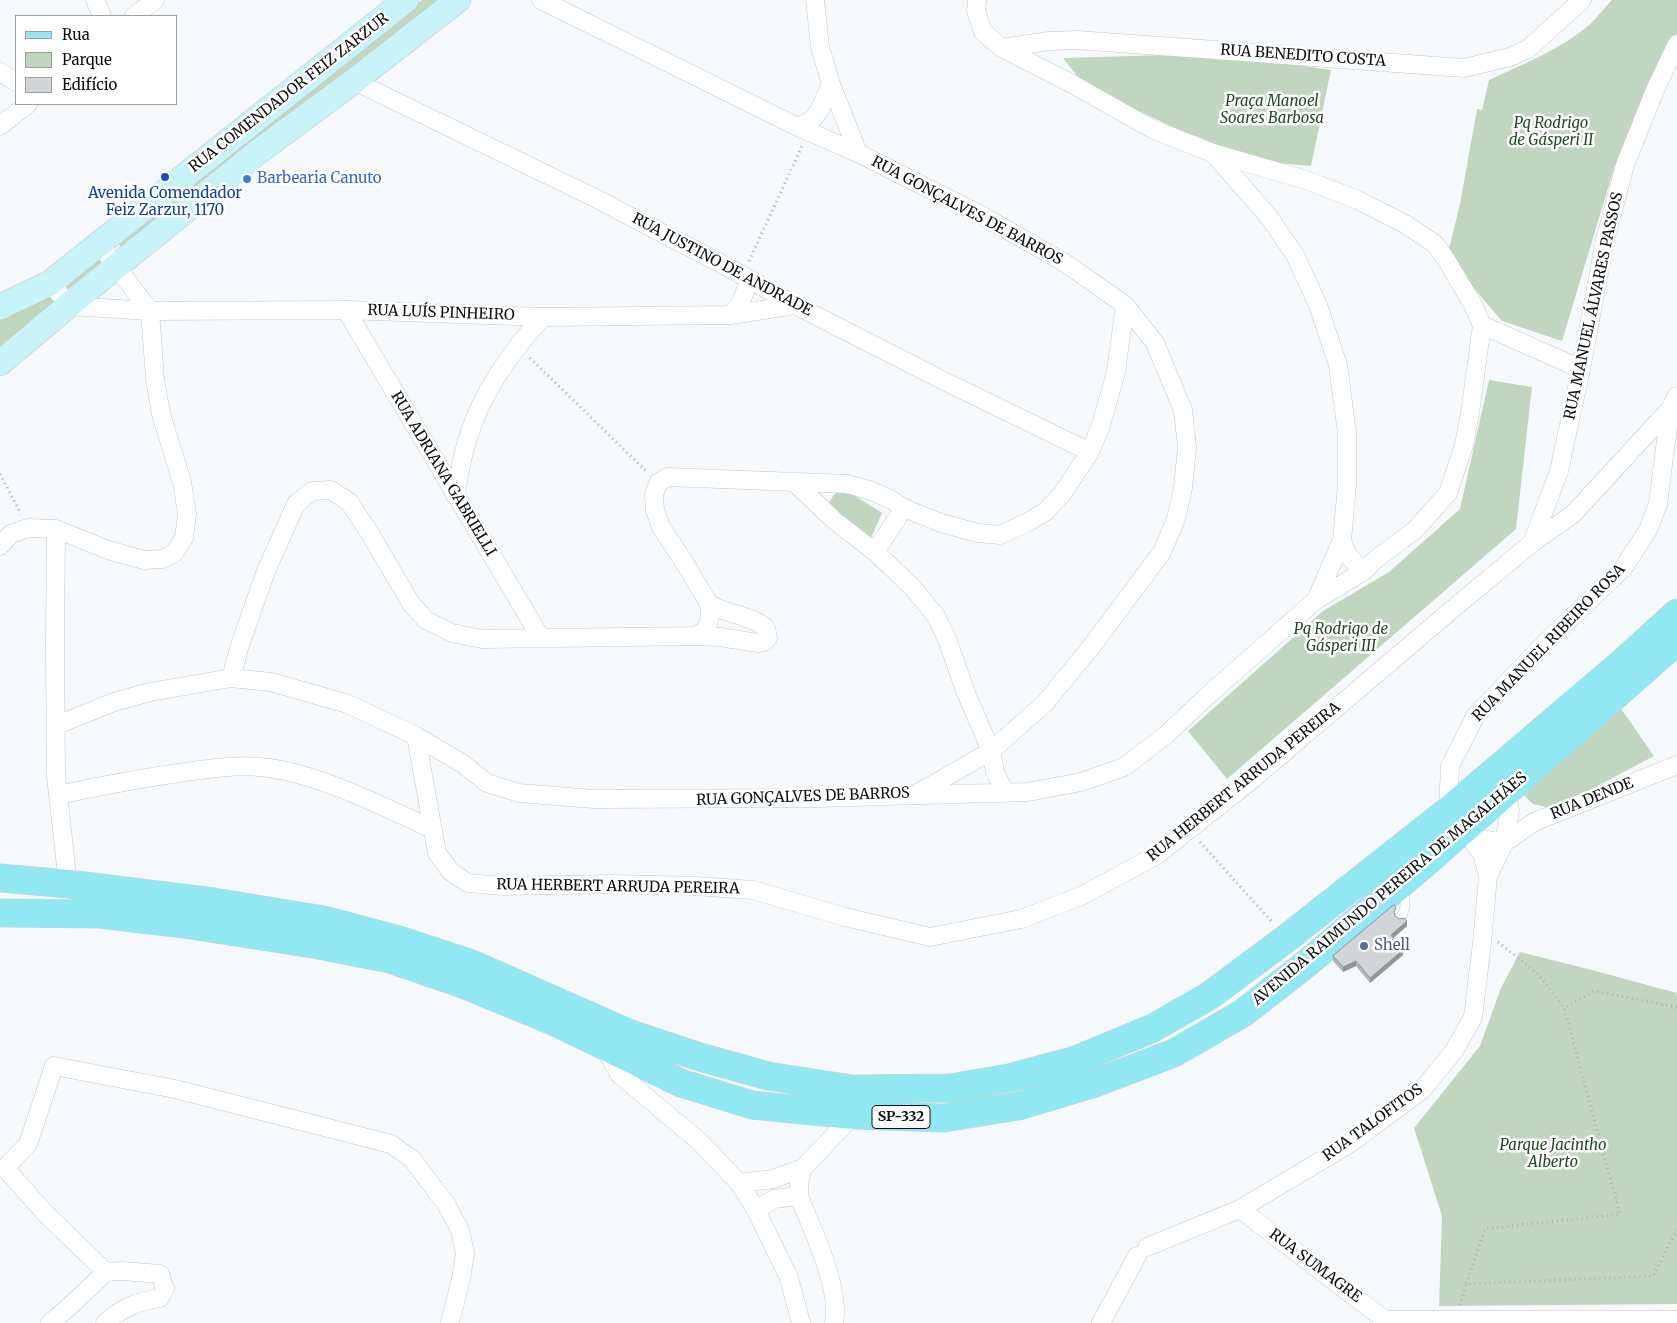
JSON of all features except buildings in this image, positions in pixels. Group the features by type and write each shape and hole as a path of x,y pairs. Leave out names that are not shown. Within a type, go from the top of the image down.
{"main road":[{"name":"RUA COMENDADOR FEIZ ZARZUR","path":"0,307 50,283 406,0"},
{"name":"RUA COMENDADOR FEIZ ZARZUR","path":"0,363 258,152 354,81 458,0"},
{"name":"AVENIDA RAIMUNDO PEREIRA DE MAGALHÃES","path":"1501,783 1622,663 1677,613"},
{"name":"AVENIDA RAIMUNDO PEREIRA DE MAGALHÃES","path":"0,878 68,884 214,902 324,920 399,940 472,964 628,1033 700,1057 768,1076 852,1089 950,1088 1009,1078 1076,1060 1153,1028 1209,996 1287,938 1456,820 1677,641"},
{"name":"AVENIDA RAIMUNDO PEREIRA DE MAGALHÃES","path":"0,912 99,914 184,924 319,945 390,959 481,992 553,1021 680,1083 752,1105 854,1115 944,1118 1018,1106 1095,1083 1174,1053 1243,1013 1316,963 1402,882 1456,820"}],"street":[{"path":"95,0 102,15"},
{"path":"135,15 155,0"},
{"name":"RUA GONÇALVES DE BARROS","path":"56,725 114,702 150,692 231,678 271,682 348,704 416,736 462,764 487,783 519,793 594,799 688,800 916,794 991,751 1045,703 1091,647 1162,552 1176,519 1183,488 1187,447 1183,410 1155,343 1125,305 1065,263 981,215 858,153 803,130 541,0"},
{"path":"815,0 820,47 831,84 858,153"},
{"path":"916,794 1028,792 1081,782 1124,767 1166,735 1316,600 1364,571 1376,559 1415,530 1448,493 1464,445 1482,326 1472,303 1435,244 1405,224 1358,200 1306,180 1213,153 1152,129 1002,48 983,32 976,12 977,0"},
{"name":"RUA BENEDITO COSTA","path":"1002,48 1049,41 1077,40 1464,68 1510,57 1528,49 1582,0"},
{"name":"RUA MANUEL ÁLVARES PASSOS","path":"1532,544 1559,471 1581,369 1605,240 1625,165 1655,90 1677,44"},
{"path":"0,72 15,81"},
{"name":"RUA JUSTINO DE ANDRADE","path":"354,81 595,198 746,277 794,305 1090,452"},
{"path":"803,130 819,111 831,84"},
{"path":"0,126 27,105"},
{"path":"1213,153 1269,217 1295,254 1318,305 1338,365 1347,433 1347,485 1342,540 1316,600"},
{"path":"0,546 11,534 28,528 56,529 108,550 144,560 163,559 174,553 184,538 187,514 182,482 161,414 155,379 150,311 99,244"},
{"path":"731,315 740,304 746,277"},
{"path":"50,283 70,306"},
{"name":"RUA LUÍS PINHEIRO","path":"70,306 150,311 346,310 543,316 731,315 794,305"},
{"path":"696,636 705,630 708,624 710,616 709,604 661,527 655,510 654,495 658,483 668,477 847,484 869,490 904,508 941,523 978,533 1000,536 1045,512 1062,494 1090,452 1101,425 1116,372 1125,305"},
{"name":"RUA ADRIANA GABRIELLI","path":"346,310 541,638"},
{"path":"455,495 468,438 482,403 518,346 543,316"},
{"path":"1482,326 1581,369"},
{"name":"RUA HERBERT ARRUDA PEREIRA","path":"416,736 437,853 451,872 468,883 503,886 612,884 695,886 753,890 845,917 930,937 1021,919 1081,896 1157,855 1189,830 1254,778 1455,607 1532,544 1573,514 1674,403"},
{"name":"RUA MANUEL RIBEIRO ROSA","path":"1456,820 1450,766 1476,715 1544,644 1624,567 1648,530 1658,504 1674,403"},
{"path":"796,483 835,522 876,552 912,588 936,616 991,751 995,772 1005,793"},
{"path":"231,678 240,645 266,571 296,504 312,491 331,490 349,502 412,605 426,620 452,633 482,639 696,636 719,637 758,643 764,642 768,638 766,628 760,623 721,611 709,604"},
{"path":"876,552 904,508"},
{"path":"56,529 56,776 68,884"},
{"path":"1342,540 1350,560 1364,571"},
{"name":"RUA DENDE","path":"1501,783 1513,801 1527,813 1542,818 1677,765"},
{"path":"58,795 138,779 203,770 237,766 269,768 307,777 337,788 432,829"},
{"path":"1456,820 1483,839 1504,843 1510,811 1501,783"},
{"name":"RUA TALOFITOS","path":"1488,876 1504,843 1542,818"},
{"name":"RUA TALOFITOS","path":"1101,1323 1142,1251 1240,1209 1349,1144 1422,1090 1454,1051 1473,1017 1488,876 1482,853 1456,820"},
{"path":"603,1046 620,1075 700,1141 739,1183 756,1210 789,1278 801,1323"},
{"path":"106,1272 46,1214 5,1168 28,1144 54,1066 175,1089 391,1144 412,1159 446,1204 460,1230 465,1253 461,1279 450,1323"},
{"path":"739,1183 773,1179 803,1168 854,1115"},
{"path":"803,1168 799,1183 800,1196 829,1275 834,1302 834,1323"},
{"path":"756,1210 774,1199 800,1196"},
{"name":"RUA SUMAGRE","path":"1240,1209 1387,1321"},
{"path":"50,1323 106,1272 122,1271 160,1274 165,1290 160,1298 136,1302 105,1323"},
{"path":"1387,1321 1677,1320"}],"lane":[{"path":"1400,918 1405,909 1402,882"}],"path":[{"path":"746,277 803,130"},
{"path":"518,346 658,483"},
{"path":"0,474 28,528"},
{"path":"1189,830 1287,938"},
{"path":"1483,931 1538,974 1564,1008 1620,1214 1485,1228 1466,1284 1653,1276 1677,1229"},
{"path":"1564,1008 1594,991 1677,1007"}],"green space":[{"path":"422,0 440,0 125,251 116,241 269,115"},
{"name":"Pq Rodrigo de Gásperi II","path":"1612,0 1677,0 1677,34 1666,48 1615,165 1562,341 1502,321 1447,257 1460,204 1477,109 1482,110 1489,80 1566,42 1588,26"},
{"name":"Praça Manoel Soares Barbosa","path":"1166,55 1252,58 1331,70 1311,166 1276,163 1200,140 1084,85 1063,58"},
{"path":"98,253 110,263 71,297 58,283"},
{"path":"49,292 59,306 0,355 0,316"},
{"name":"Pq Rodrigo de Gásperi III","path":"1489,380 1532,387 1516,529 1227,779 1188,731 1323,611 1389,572 1460,509"},
{"path":"843,488 882,513 870,540 826,508 833,496"},
{"path":"1615,700 1654,756 1554,809 1533,804 1523,794"},
{"name":"Parque Jacintho Alberto","path":"1520,952 1677,993 1677,1304 1439,1306 1442,1216 1414,1128 1480,1046 1501,988"}],"place":[{"name":"Avenida Comendador Feiz Zarzur, 1170","path":"165,177"},
{"name":"Barbearia Canuto","path":"247,179"},
{"name":"Shell","path":"1364,946"}]}
